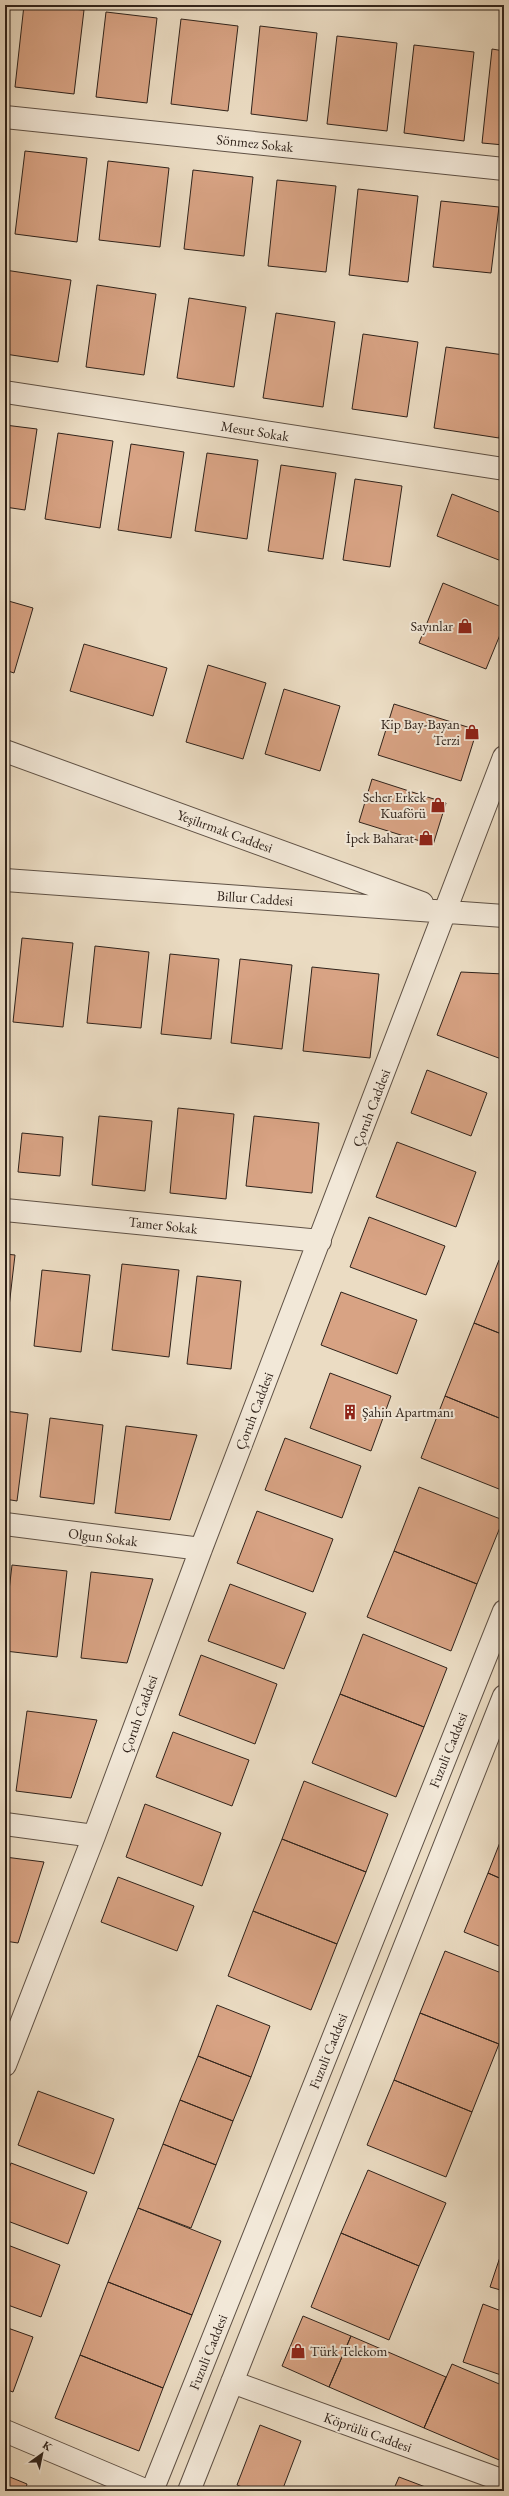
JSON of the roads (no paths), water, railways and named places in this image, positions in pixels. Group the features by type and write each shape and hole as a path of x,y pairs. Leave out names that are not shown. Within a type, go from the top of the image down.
{"street":[{"name":"Sönmez Sokak","path":"5,117 504,169"},
{"name":"Mesut Sokak","path":"5,392 504,469"},
{"name":"Yeşilırmak Caddesi","path":"5,751 446,912"},
{"name":"Çoruh Caddesi","path":"5,2065 94,1836 200,1549 320,1241 504,757"},
{"name":"Billur Caddesi","path":"5,880 504,916"},
{"name":"Tamer Sokak","path":"5,1210 320,1241"},
{"name":"Olgun Sokak","path":"5,1524 200,1549"},
{"name":"Fuzuli Caddesi","path":"152,2491 504,1611"},
{"path":"189,2491 504,1696"},
{"path":"5,1824 94,1836"},
{"name":"Köprülü Caddesi","path":"232,2382 504,2481"},
{"path":"5,2431 147,2491"}],"place":[{"name":"Sayınlar","path":"465,626"},
{"name":"Kip Bay-Bayan Terzi","path":"472,732"},
{"name":"Seher Erkek Kuaförü","path":"438,805"},
{"name":"İpek Baharat","path":"426,838"},
{"name":"Şahin Apartmanı","path":"350,1412"},
{"name":"Türk Telekom","path":"298,2351"}]}
